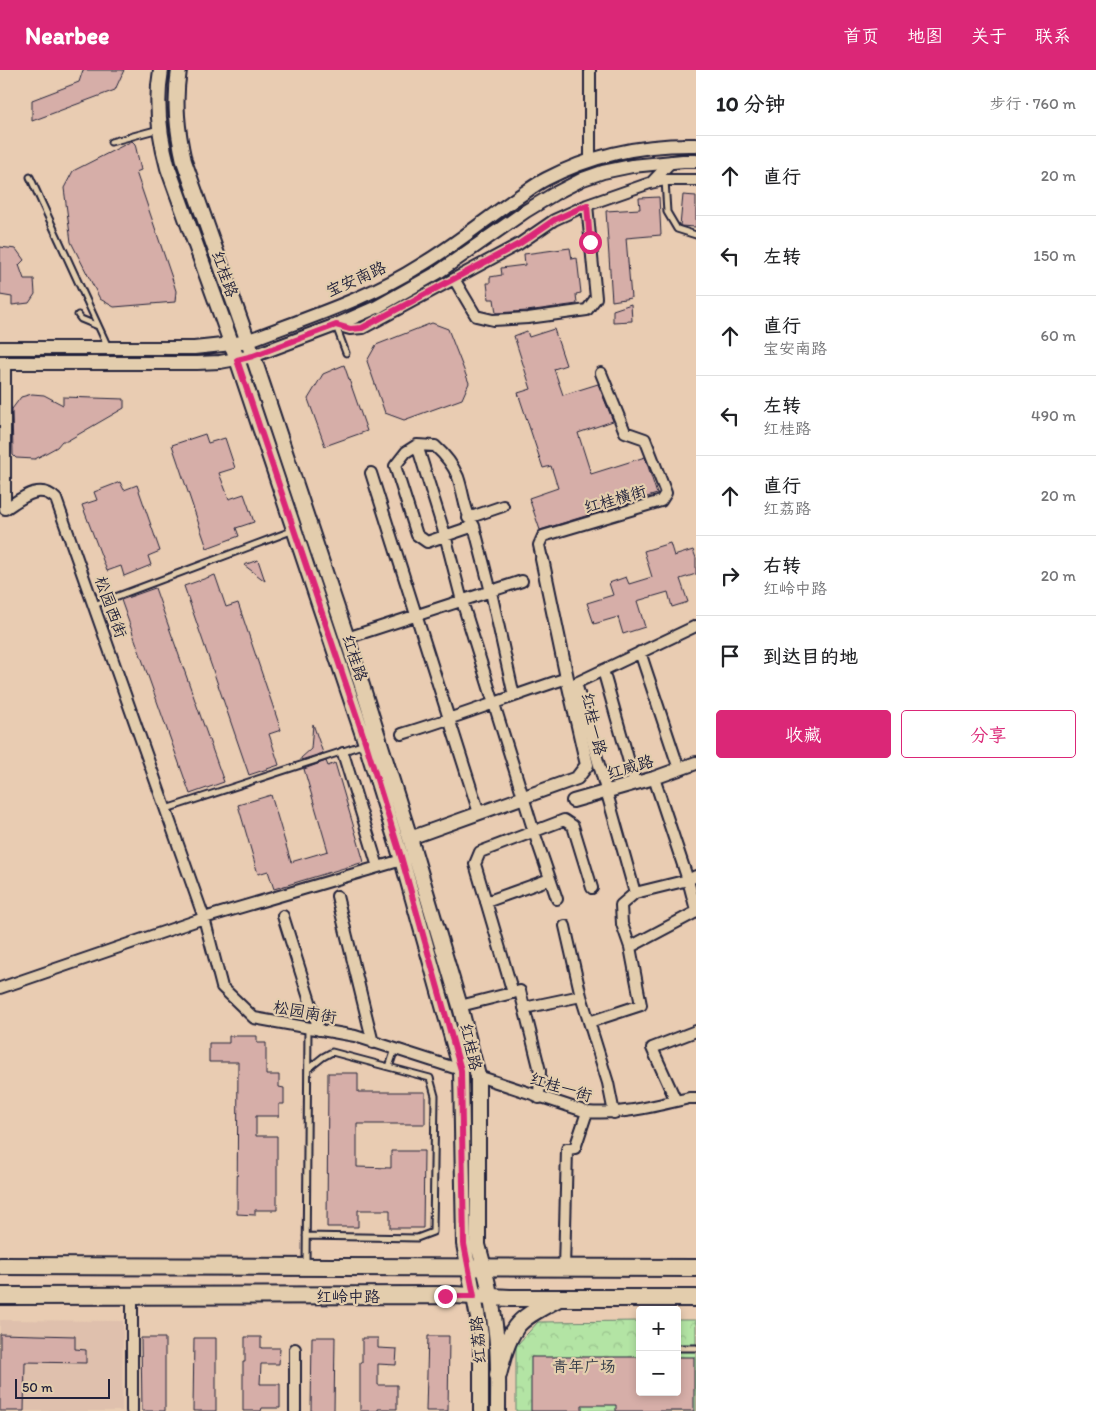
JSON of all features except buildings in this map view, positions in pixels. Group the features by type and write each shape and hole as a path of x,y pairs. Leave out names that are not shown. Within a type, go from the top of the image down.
{"main road":[{"name":"红桂路","path":"161,70 158,98 160,129 168,168 232,344 366,744 402,860 461,1070 464,1244 476,1267"},
{"name":"红桂路","path":"179,70 176,85 176,113 178,135 184,161 253,356 347,638 410,838 460,1006 478,1076 478,1244 476,1267"},
{"name":"红岭中路","path":"0,1266 696,1268"},
{"name":"红荔路","path":"476,1267 482,1296 496,1333 498,1411"},
{"name":"红岭中路","path":"0,1296 696,1298"},
{"name":"红荔路","path":"481,1411 480,1334 482,1296"},
{"path":"498,1375 505,1348 516,1327 523,1320 559,1298"}],"street":[{"path":"590,70 590,160"},
{"name":"宝安南路","path":"0,348 194,348 247,341 367,294 393,281 422,265 514,199 545,180 590,160 634,149 696,145"},
{"name":"宝安南路","path":"3,363 196,363 237,360 253,356 336,325 377,307 437,273 526,211 584,179 603,172 632,166 672,161 696,161"},
{"path":"650,184 672,161"},
{"path":"336,325 350,329 362,328 519,244 554,220 587,205 665,180 696,180"},
{"path":"454,280 476,316 493,320 528,318 588,310 596,298 587,205"},
{"name":"松园西街","path":"3,363 2,510 34,492 45,492 51,494 56,499 204,918"},
{"name":"红桂横街","path":"542,558 539,545 543,536 661,501 666,494 645,439 626,432 601,373"},
{"path":"417,445 510,758 557,899"},
{"path":"503,506 471,522 445,535 427,542 417,535 395,466 406,452 417,445 435,446 444,455 458,476 471,522 491,592 514,696"},
{"path":"370,473 479,813"},
{"name":"红桂一路","path":"410,838 577,778 587,765 566,678 542,558"},
{"path":"347,638 522,581"},
{"path":"634,893 576,683 696,626"},
{"path":"640,652 679,769"},
{"path":"602,670 635,783"},
{"path":"402,734 566,678"},
{"path":"343,753 378,867"},
{"name":"红威路","path":"574,801 606,790 654,778 696,763"},
{"path":"630,947 696,911 692,878 654,778"},
{"path":"513,993 475,864 480,852 564,820 573,826 592,888"},
{"path":"0,988 204,918 402,860"},
{"path":"589,1022 641,1005 630,947 622,924 621,905 634,893 692,878"},
{"path":"486,902 550,879"},
{"path":"337,896 373,1043"},
{"path":"283,916 319,1030"},
{"name":"松园南街","path":"204,918 222,987 254,1018 355,1036 461,1070"},
{"path":"565,926 581,996 608,1083 614,1113"},
{"path":"460,1006 520,992 540,1071 539,1098"},
{"path":"524,1008 581,996"},
{"path":"676,1101 652,1048 696,1030"},
{"name":"红桂一街","path":"478,1076 539,1098 587,1112 604,1114 631,1111 696,1098"},
{"path":"564,1269 566,1149 575,1148 587,1112"},
{"path":"132,1296 132,1411"},
{"path":"295,1349 295,1411"}],"lane":[{"path":"111,142 160,129"},
{"path":"30,177 108,348"},
{"path":"665,180 667,212 677,229 696,235"},
{"path":"78,315 81,319 98,326"},
{"path":"336,325 346,353"},
{"path":"94,605 295,530"},
{"path":"166,809 366,744"},
{"path":"306,1268 308,1028"},
{"path":"389,1067 395,1049"},
{"path":"306,1236 417,1238 433,1232 435,1096 430,1078 332,1052 322,1057 308,1069"},
{"path":"681,1348 696,1348"}],"shaded area":[{"path":"0,1320 123,1321 122,1411 0,1411"}],"green space":[{"name":"青年广场","path":"681,1320 696,1320 696,1411 516,1411 516,1346 538,1322 636,1321 636,1396 681,1396"}],"route":[{"path":"445,1296 474,1296 464,1244 461,1070 402,860 366,744 237,360 253,356 336,325 350,329 362,328 519,244 554,220 587,205 590,242"}]}
